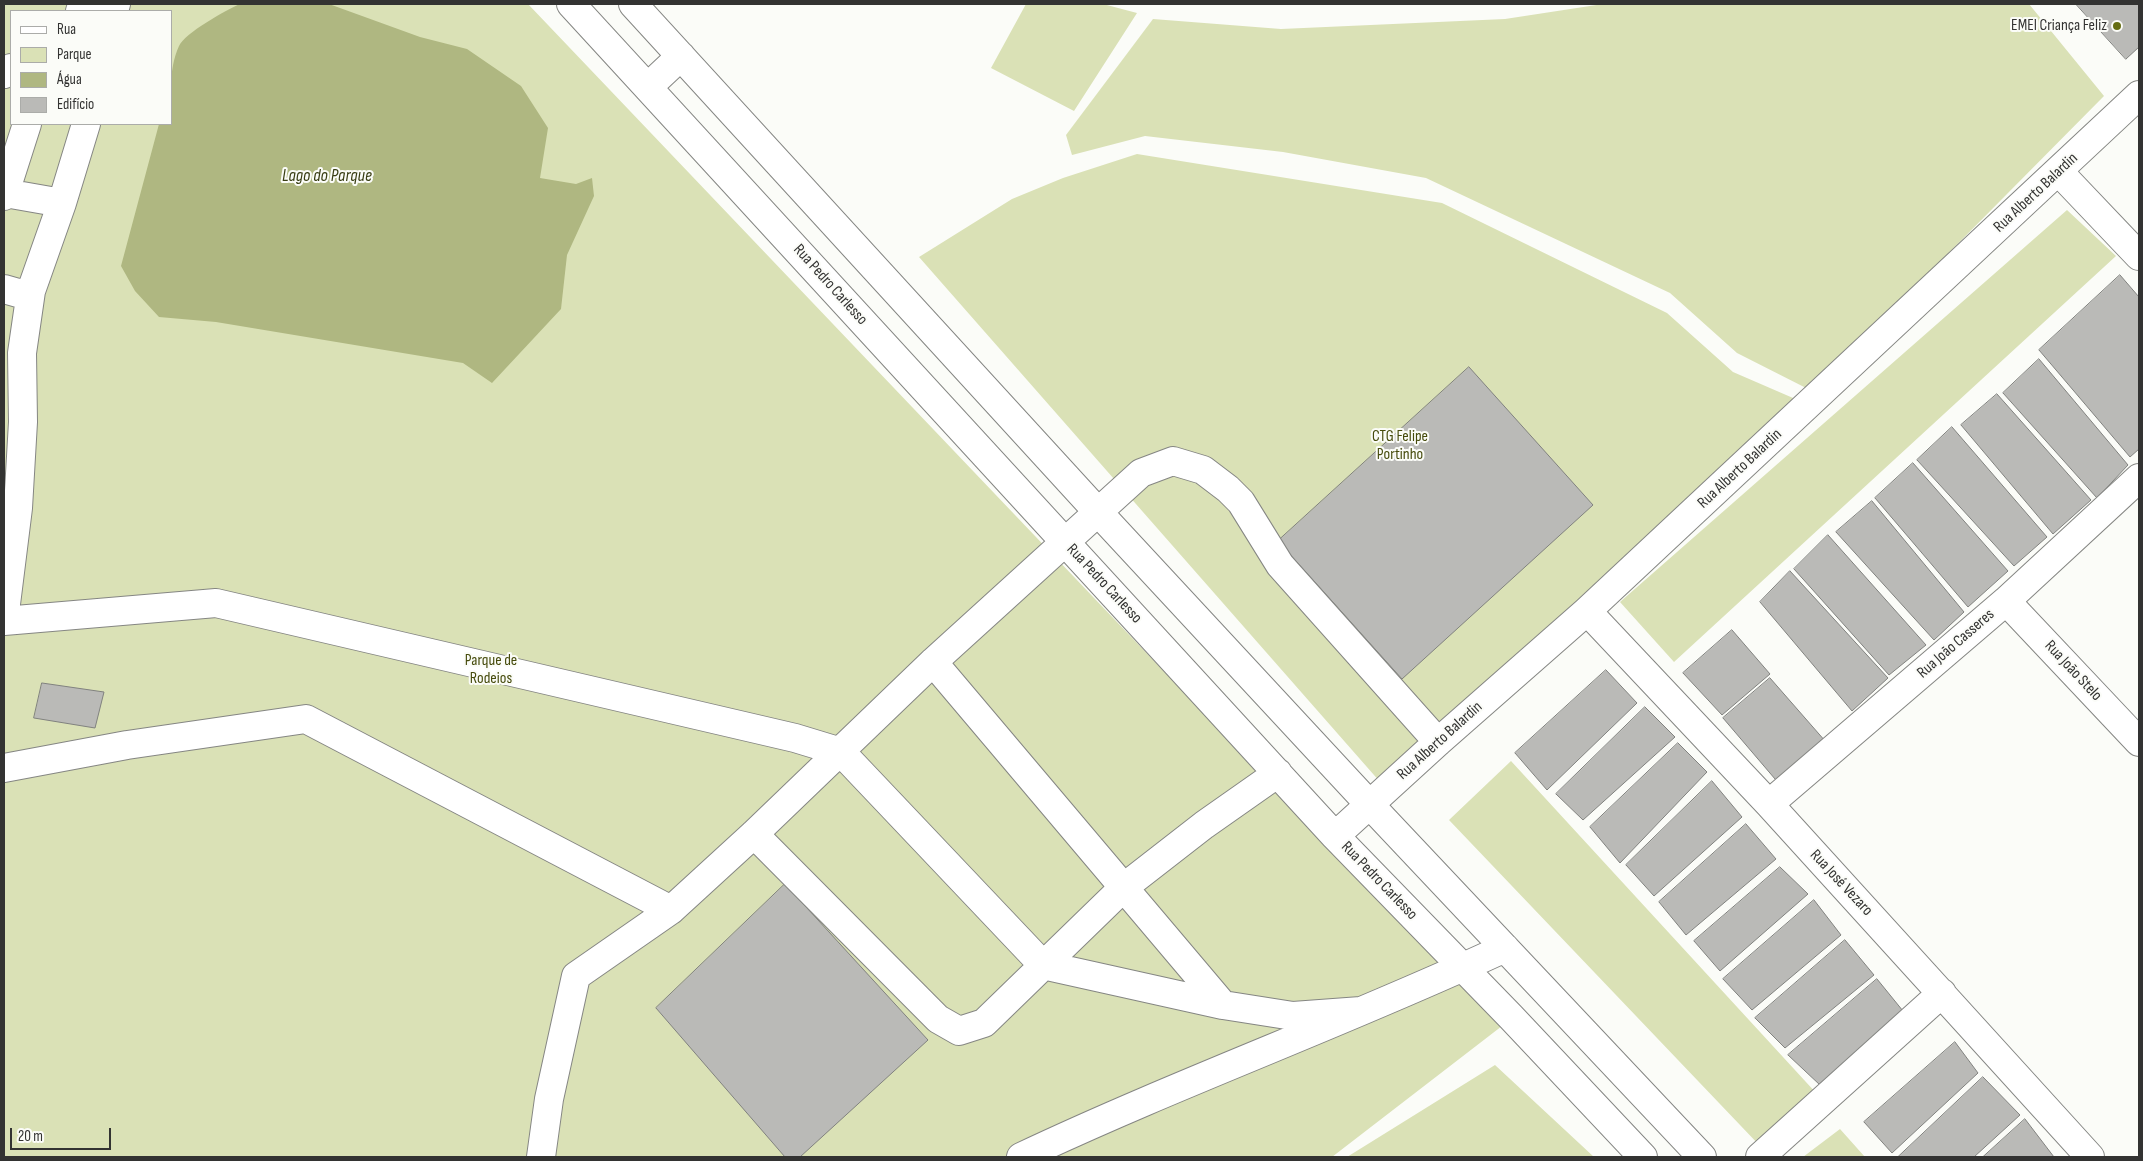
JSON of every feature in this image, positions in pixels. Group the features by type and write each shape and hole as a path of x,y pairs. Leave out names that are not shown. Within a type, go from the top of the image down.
{"street":[{"name":"Rua Pedro Carlesso","path":"571,4 1335,836 1463,967 1643,1157"},
{"path":"633,4 1098,512 1370,805 1702,1157"},
{"path":"648,87 681,56"},
{"name":"Rua Alberto Balardin","path":"1335,836 1438,742 1587,611 2059,172 2139,95"},
{"path":"27,125 4,195 62,203"},
{"path":"86,125 62,203 31,291 13,425 11,511 4,621 216,603 786,736 840,752 1043,965 1223,1005 1293,1016 1361,1011"},
{"path":"2059,172 2139,256"},
{"path":"4,289 18,293 31,291"},
{"path":"541,1157 550,1100 576,976 671,910 754,834 933,662 1142,472 1173,461 1203,470 1241,502 1280,566 1438,742"},
{"name":"Rua João Casseres","path":"1769,804 2006,601 2139,478"},
{"name":"Rua João Stelo","path":"2006,601 2139,742"},
{"name":"Rua José Vezaro","path":"1587,611 1769,804 2090,1157"},
{"path":"933,662 1223,1005"},
{"path":"4,768 127,745 306,719 671,910"},
{"path":"754,834 938,1019 960,1030 984,1023 1123,888 1204,825 1278,773"},
{"path":"1021,1157 1095,1122 1361,1011 1505,948"},
{"path":"1760,1157 1942,993"}],"green space":[{"name":"Parque de Rodeios","path":"4,4 528,4 1502,1026 1332,1157 4,1157"},
{"path":"1026,4 1103,4 1137,13 1074,111 991,68"},
{"path":"1603,4 2029,4 2104,96 1812,391 1737,353 1670,293 1426,178 1283,152 1145,136 1072,155 1066,135 1153,19 1281,29 1505,19"},
{"name":"CTG Felipe Portinho","path":"1137,154 1442,203 1667,313 1733,372 1800,401 1381,783 919,257 1012,199 1063,178"},
{"path":"2067,210 2116,256 1674,662 1620,602"},
{"path":"1511,761 1817,1094 1761,1147 1449,820"},
{"path":"1495,1065 1594,1157 1347,1157"},
{"path":"1840,1129 1865,1157 1803,1157"}],"water":[{"name":"Lago do Parque","path":"240,4 329,4 420,37 467,49 521,86 548,128 540,178 576,184 592,178 594,196 567,255 561,309 492,383 463,363 216,322 159,317 135,291 121,266 159,125 172,125 172,75 175,55 179,46 189,35 216,16"}],"building":[{"name":"EMEI Criança Feliz","path":"2076,4 2139,4 2139,47 2126,59"},
{"path":"2120,275 2139,297 2139,449 2130,457 2039,350"},
{"path":"2039,359 2128,465 2097,498 2003,393"},
{"name":"CTG Felipe Portinho","path":"1469,367 1593,505 1402,679 1278,541"},
{"path":"1997,394 2091,500 2053,534 1961,425"},
{"path":"1952,427 2047,537 2014,566 1917,460"},
{"path":"1913,463 2008,571 1968,607 1875,498"},
{"path":"1872,501 1964,612 1934,640 1836,532"},
{"path":"1828,535 1926,645 1889,675 1794,569"},
{"path":"1790,571 1888,678 1852,711 1760,602"},
{"path":"1732,630 1770,674 1722,715 1683,673"},
{"path":"1606,670 1637,703 1547,790 1515,753"},
{"path":"1770,678 1826,742 1781,786 1723,718"},
{"path":"42,683 104,692 95,728 34,718"},
{"path":"1645,707 1675,737 1583,820 1556,794"},
{"path":"1678,743 1707,772 1620,863 1590,827"},
{"path":"1712,781 1742,817 1654,896 1626,865"},
{"path":"1746,824 1776,859 1686,935 1659,902"},
{"path":"1780,867 1808,894 1720,971 1694,941"},
{"path":"785,884 928,1040 800,1157 785,1157 656,1008"},
{"path":"1814,900 1841,935 1752,1010 1723,979"},
{"path":"1845,940 1874,975 1785,1048 1755,1018"},
{"path":"1877,979 1903,1011 1820,1085 1788,1055"},
{"path":"1955,1042 1978,1073 1892,1153 1864,1122"},
{"path":"1983,1077 2020,1115 1974,1157 1898,1157"},
{"path":"2025,1119 2054,1157 1983,1157"}],"place":[{"name":"EMEI Criança Feliz","path":"2117,26"}]}
